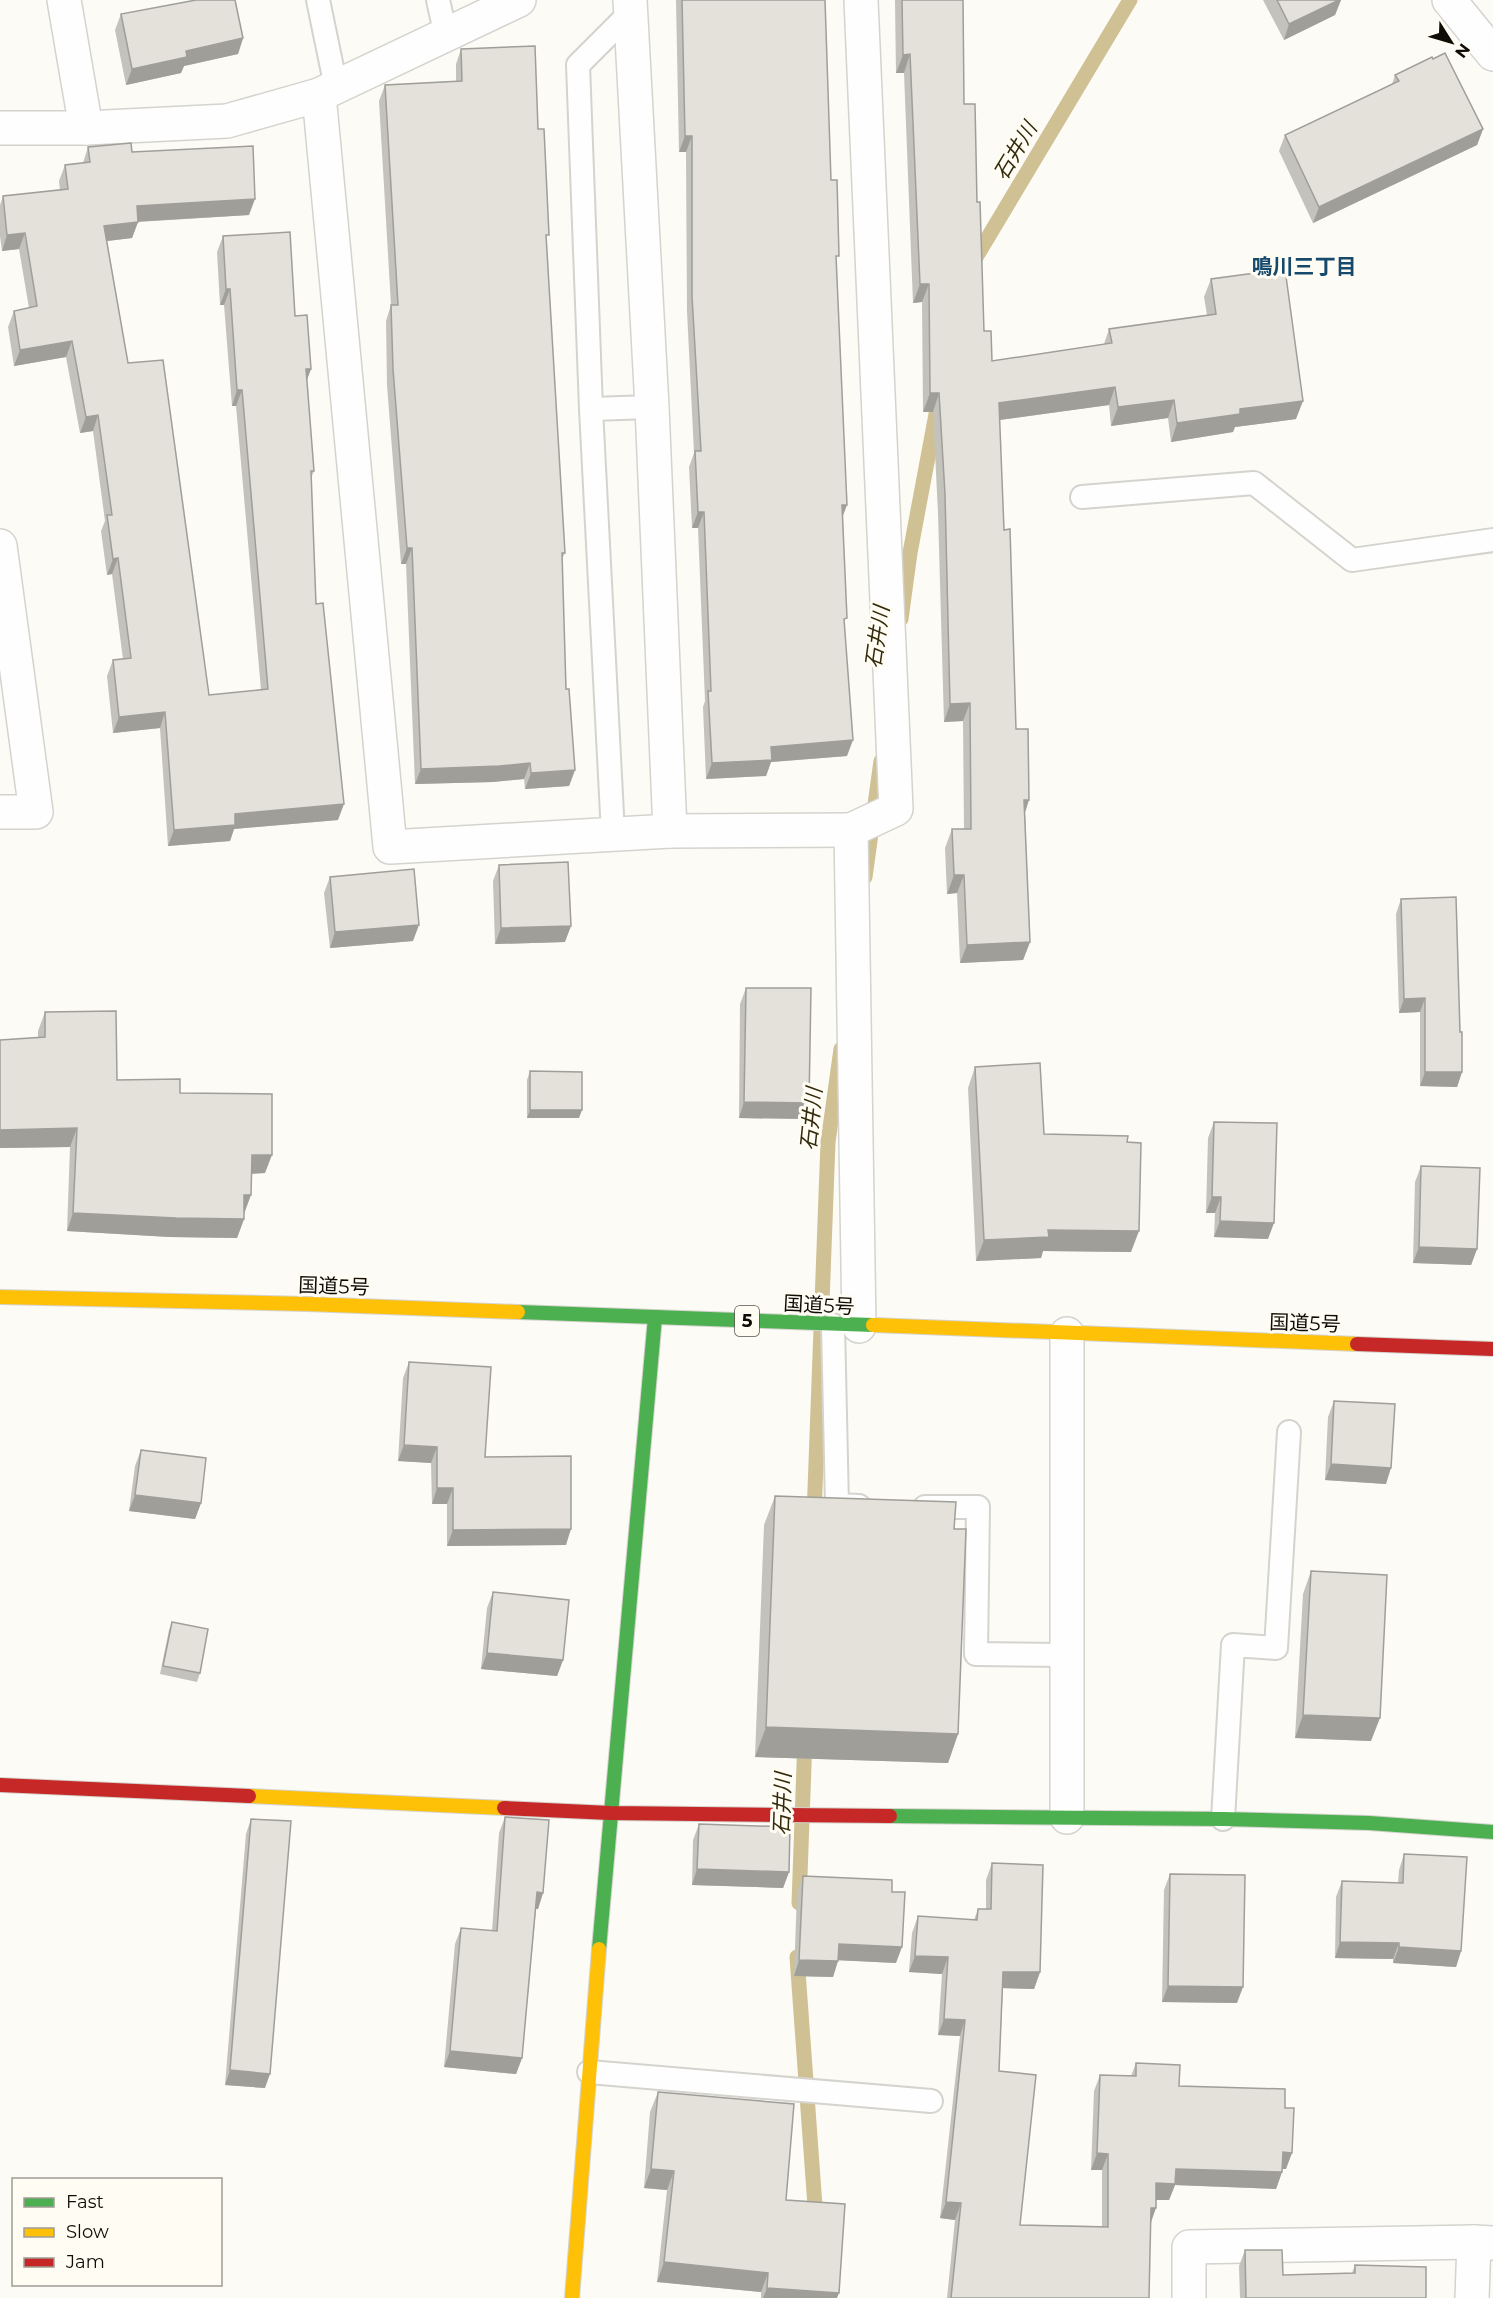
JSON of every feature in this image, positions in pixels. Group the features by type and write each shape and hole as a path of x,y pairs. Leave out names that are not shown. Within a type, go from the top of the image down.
{"main road":[{"name":"国道5号","path":"0,1297 307,1304 1493,1349"},
{"path":"572,2298 610,1813 655,1317"},
{"path":"0,1785 610,1813 1223,1819 1369,1823 1493,1832"}],"street":[{"path":"64,0 86,128"},
{"path":"0,128 86,128 226,121 328,91 519,0"},
{"path":"328,91 390,847 670,831 851,830 896,809 861,0"},
{"path":"1449,0 1493,54"},
{"path":"630,7 652,407 670,831"},
{"path":"0,546 36,812 0,812"},
{"path":"847,1326 851,830"},
{"path":"1067,1334 1067,1816"},
{"path":"1189,2298 1189,2247 1484,2242 1472,2298"}],"lane":[{"path":"318,0 328,91"},
{"path":"438,0 446,36"},
{"path":"613,834 591,408 578,64 630,7"},
{"path":"591,408 652,407"},
{"path":"1082,497 1254,483 1352,560 1493,540"},
{"path":"847,1326 837,1505 884,1506"},
{"path":"1223,1819 1233,1645 1276,1647 1289,1432"},
{"path":"907,1506 978,1507 976,1654 1067,1655"},
{"path":"589,2072 931,2101"}],"building":[{"path":"196,0 235,0 243,38 186,51 187,57 132,69 121,14"},
{"path":"682,0 825,0 831,180 837,180 839,256 836,256 847,505 842,505 847,618 844,619 853,740 771,747 772,760 712,763 704,512 698,512 695,451 701,451 692,296 692,136 685,136"},
{"path":"902,0 963,0 964,104 975,104 977,202 980,202 984,331 991,331 992,361 1112,343 1109,329 1216,314 1211,279 1285,269 1303,401 1240,409 1240,414 1177,423 1174,400 1118,407 1115,387 999,403 1004,530 1010,529 1016,729 1028,729 1029,800 1024,800 1030,942 967,945 964,875 954,875 952,829 971,829 970,703 950,704 945,494 939,393 930,393 929,284 920,284 910,54 903,55"},
{"path":"1277,0 1339,0 1289,24"},
{"path":"535,46 538,129 544,129 549,235 546,235 565,553 562,553 566,689 569,689 575,770 531,773 530,763 421,769 412,548 407,548 393,369 391,305 398,305 385,85 462,81 461,49"},
{"path":"1445,53 1483,129 1319,207 1285,135 1399,81 1395,75"},
{"path":"131,143 132,152 253,146 255,199 137,206 138,222 104,226 128,363 163,360 209,695 268,689 242,390 237,390 230,289 226,289 223,236 290,232 295,316 307,315 311,369 306,369 314,471 311,471 316,604 323,603 344,804 235,814 235,825 174,830 165,712 119,717 113,660 131,658 118,558 113,559 107,515 112,515 98,415 86,417 72,341 20,350 14,311 37,306 25,233 7,235 3,196 68,189 65,165 90,162 88,147"},
{"path":"568,862 571,926 501,928 499,865"},
{"path":"414,869 419,925 335,932 330,877"},
{"path":"1456,897 1462,1072 1425,1072 1425,998 1404,999 1401,899"},
{"path":"746,988 811,988 809,1103 744,1102"},
{"path":"116,1011 117,1080 180,1079 180,1093 272,1094 272,1155 252,1155 251,1195 244,1195 244,1219 73,1213 77,1128 0,1130 0,1040 45,1037 45,1012"},
{"path":"1040,1063 1044,1134 1128,1136 1127,1142 1141,1143 1139,1231 1048,1230 1049,1237 984,1240 975,1067"},
{"path":"530,1071 582,1072 582,1110 530,1110"},
{"path":"1214,1122 1277,1123 1274,1223 1220,1221 1221,1197 1212,1197"},
{"path":"1421,1166 1480,1168 1477,1249 1419,1247"},
{"path":"409,1362 491,1367 485,1457 571,1456 571,1529 453,1530 453,1488 437,1488 437,1447 404,1445"},
{"path":"1334,1401 1395,1404 1391,1468 1331,1464"},
{"path":"141,1450 206,1458 201,1503 135,1495"},
{"path":"775,1496 956,1502 954,1529 966,1529 958,1734 766,1727"},
{"path":"1311,1571 1387,1575 1380,1718 1303,1715"},
{"path":"493,1592 569,1600 563,1660 487,1653"},
{"path":"172,1622 208,1629 200,1673 163,1666"},
{"path":"505,1817 549,1820 543,1893 537,1892 522,2058 450,2051 461,1928 497,1931"},
{"path":"251,1819 291,1821 270,2074 230,2070"},
{"path":"699,1824 790,1827 789,1872 697,1869"},
{"path":"1404,1854 1467,1857 1461,1951 1399,1947 1399,1943 1340,1942 1342,1881 1403,1883"},
{"path":"992,1863 1043,1865 1040,1972 1003,1972 999,2071 1036,2075 1020,2225 1108,2227 1108,2154 1097,2153 1100,2075 1136,2076 1136,2063 1180,2065 1179,2086 1285,2089 1285,2108 1294,2108 1292,2153 1283,2152 1282,2172 1176,2169 1175,2184 1156,2183 1156,2208 1151,2208 1149,2298 951,2298 961,2203 946,2202 965,2020 944,2019 948,1957 915,1956 918,1916 977,1920 978,1909 991,1909"},
{"path":"1170,1874 1245,1875 1243,1987 1168,1986"},
{"path":"803,1876 892,1880 892,1892 905,1892 902,1947 839,1944 838,1961 799,1960"},
{"path":"658,2092 794,2104 786,2200 845,2204 839,2293 767,2288 768,2273 664,2262 674,2171 651,2169"},
{"path":"1245,2250 1282,2250 1283,2275 1355,2273 1355,2265 1426,2267 1426,2298 1246,2298"}],"waterway":[{"name":"石井川","path":"972,264 1130,0"},
{"name":"石井川","path":"901,619 910,553 937,409"},
{"name":"石井川","path":"865,877 881,761"},
{"name":"石井川","path":"814,1516 828,1142 841,1049"},
{"name":"石井川","path":"799,1903 805,1738"},
{"name":"石井川","path":"797,1957 816,2220"}],"traffic: fast":[{"path":"518,1312 873,1325"},
{"path":"599,1949 655,1317"},
{"path":"890,1816 1223,1819 1369,1823 1493,1832"}],"traffic: slow":[{"path":"0,1297 307,1304 518,1312"},
{"path":"873,1325 1357,1344"},
{"path":"249,1796 504,1808"},
{"path":"572,2298 599,1949"}],"traffic: jam":[{"path":"1357,1344 1493,1349"},
{"path":"0,1785 249,1796"},
{"path":"504,1808 610,1813 890,1816"}],"district":[{"name":"鳴川三丁目","path":"1304,266"}]}
